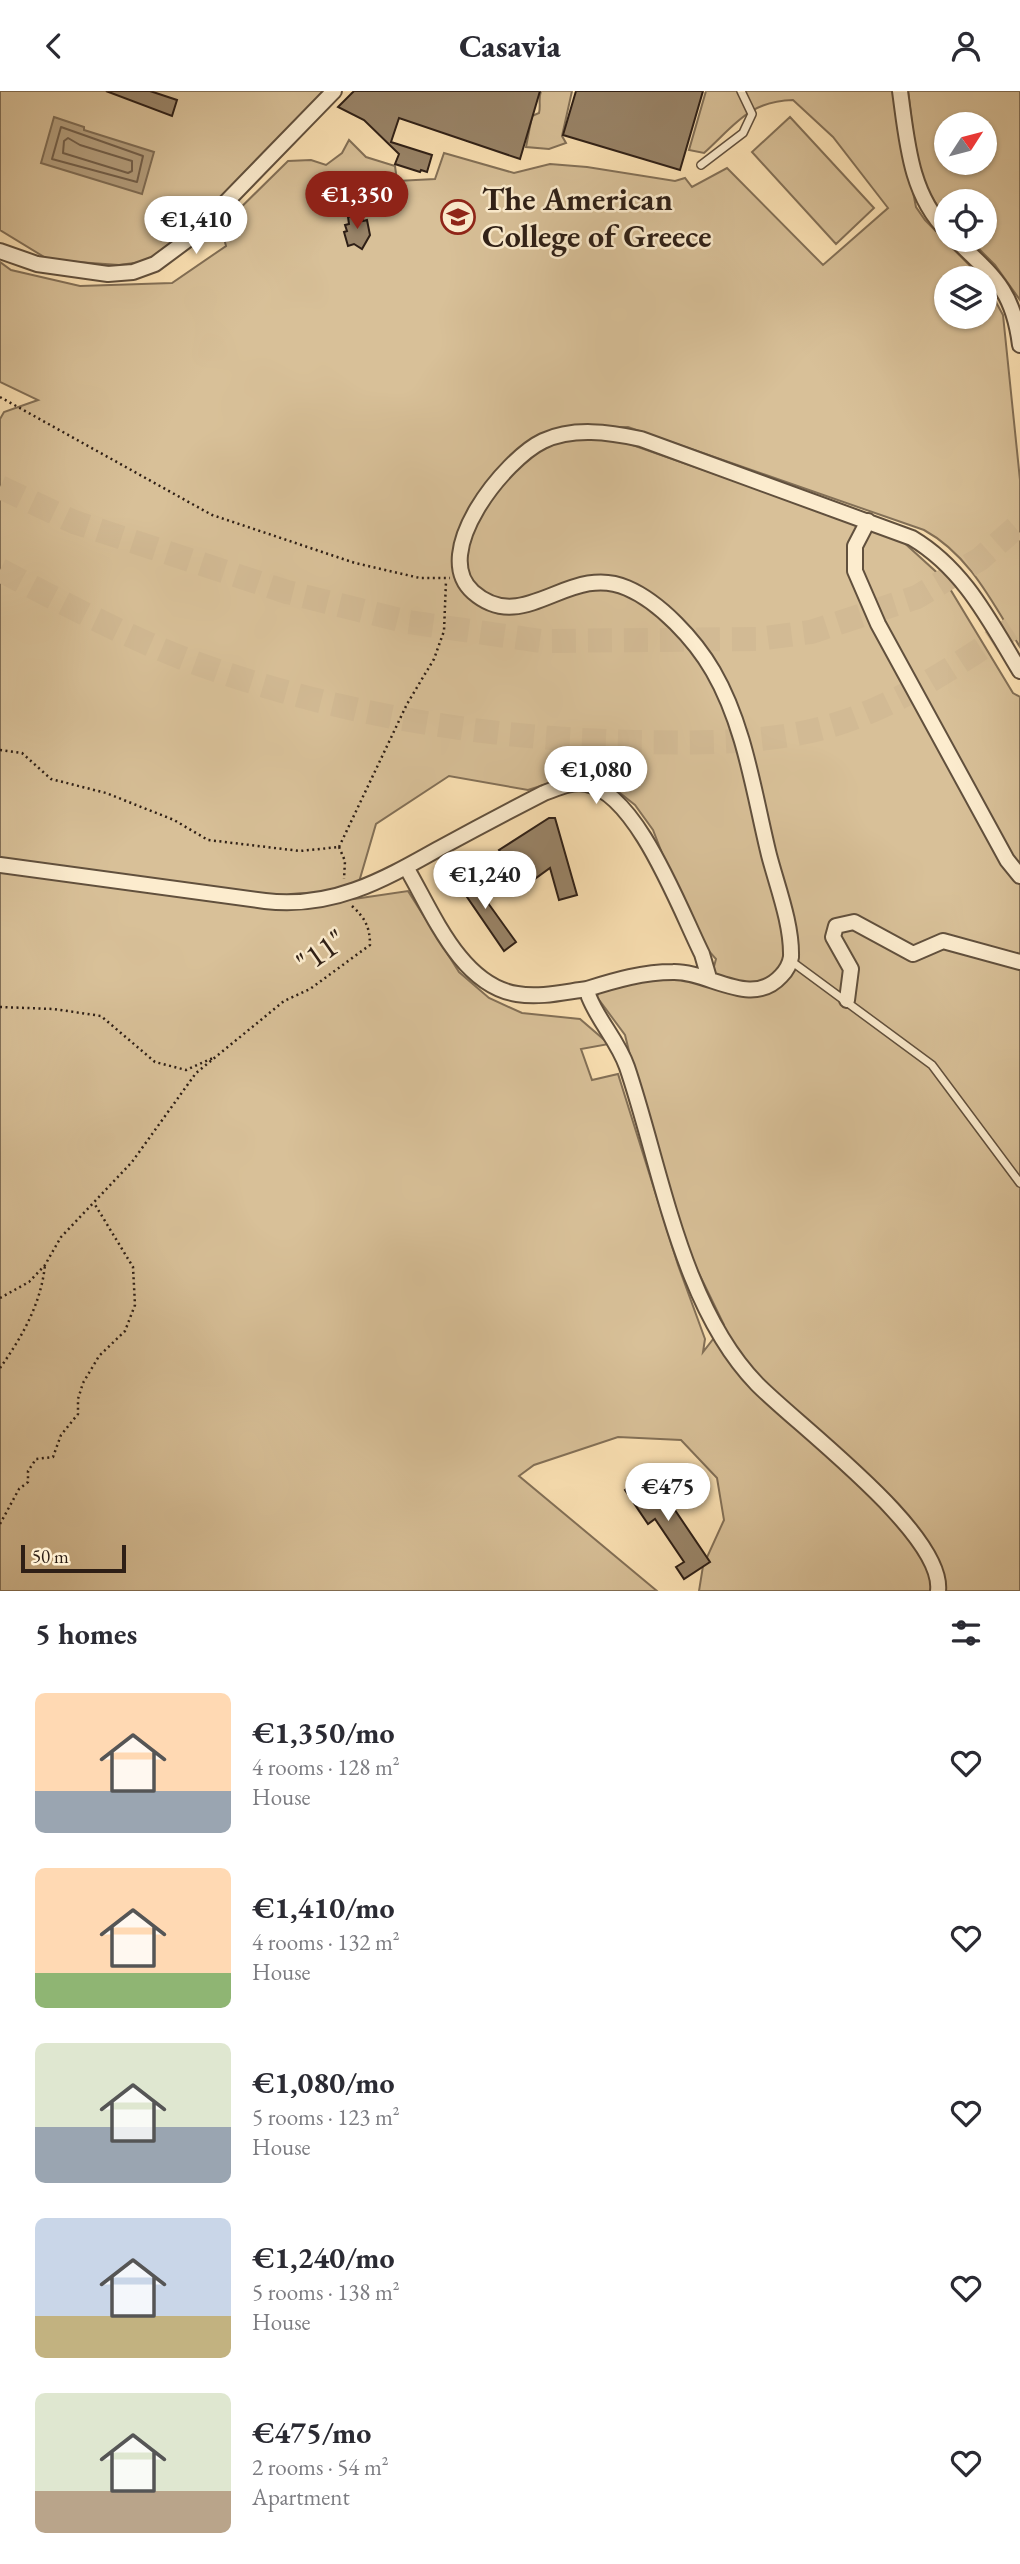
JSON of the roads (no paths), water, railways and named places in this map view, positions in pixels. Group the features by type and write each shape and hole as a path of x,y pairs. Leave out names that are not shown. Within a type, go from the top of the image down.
{"street":[{"path":"0,251 37,264 108,274 132,272 155,264 194,235 334,91"},
{"path":"901,91 918,189 927,209 934,217"},
{"path":"967,252 1009,297 1020,345"},
{"path":"406,867 450,941 470,968 486,983 503,991 527,995 587,989 651,973 693,972 738,989 757,990 769,986 783,975 791,961 783,909 737,728 713,670 687,636 631,589 610,581 594,580 564,589 528,606 512,608 490,604 452,577 471,521 506,471 531,448 546,440 574,433 614,433 640,439 912,538 952,567 971,591 1020,671"},
{"path":"868,521 855,547 855,571 878,624 1007,860 1020,876"},
{"path":"0,865 294,905 343,897 374,885 544,793 570,784 586,783 607,791 636,821 702,954 709,978"},
{"path":"847,1000 851,969 834,937 836,926 854,922 913,954 943,941 1020,962"},
{"path":"587,989 592,1006 621,1051 680,1240 721,1335 756,1383 908,1526 932,1560 937,1573 938,1591"}],"lane":[{"path":"701,165 743,133 752,114 741,91"},
{"path":"791,961 932,1065 1020,1183"}],"water":[{"path":"54,117 84,127 84,130 154,152 142,194 41,163"}],"tunnel":[{"path":"0,487 74,522 287,592 408,622 541,641 757,639 811,632 917,597 980,559 1020,524"},
{"path":"0,570 150,644 254,683 361,711 416,721 470,730 581,740 734,741 783,736 830,726 905,695 1020,623"}],"place":[{"name":"The American College of Greece","path":"458,217"}]}
